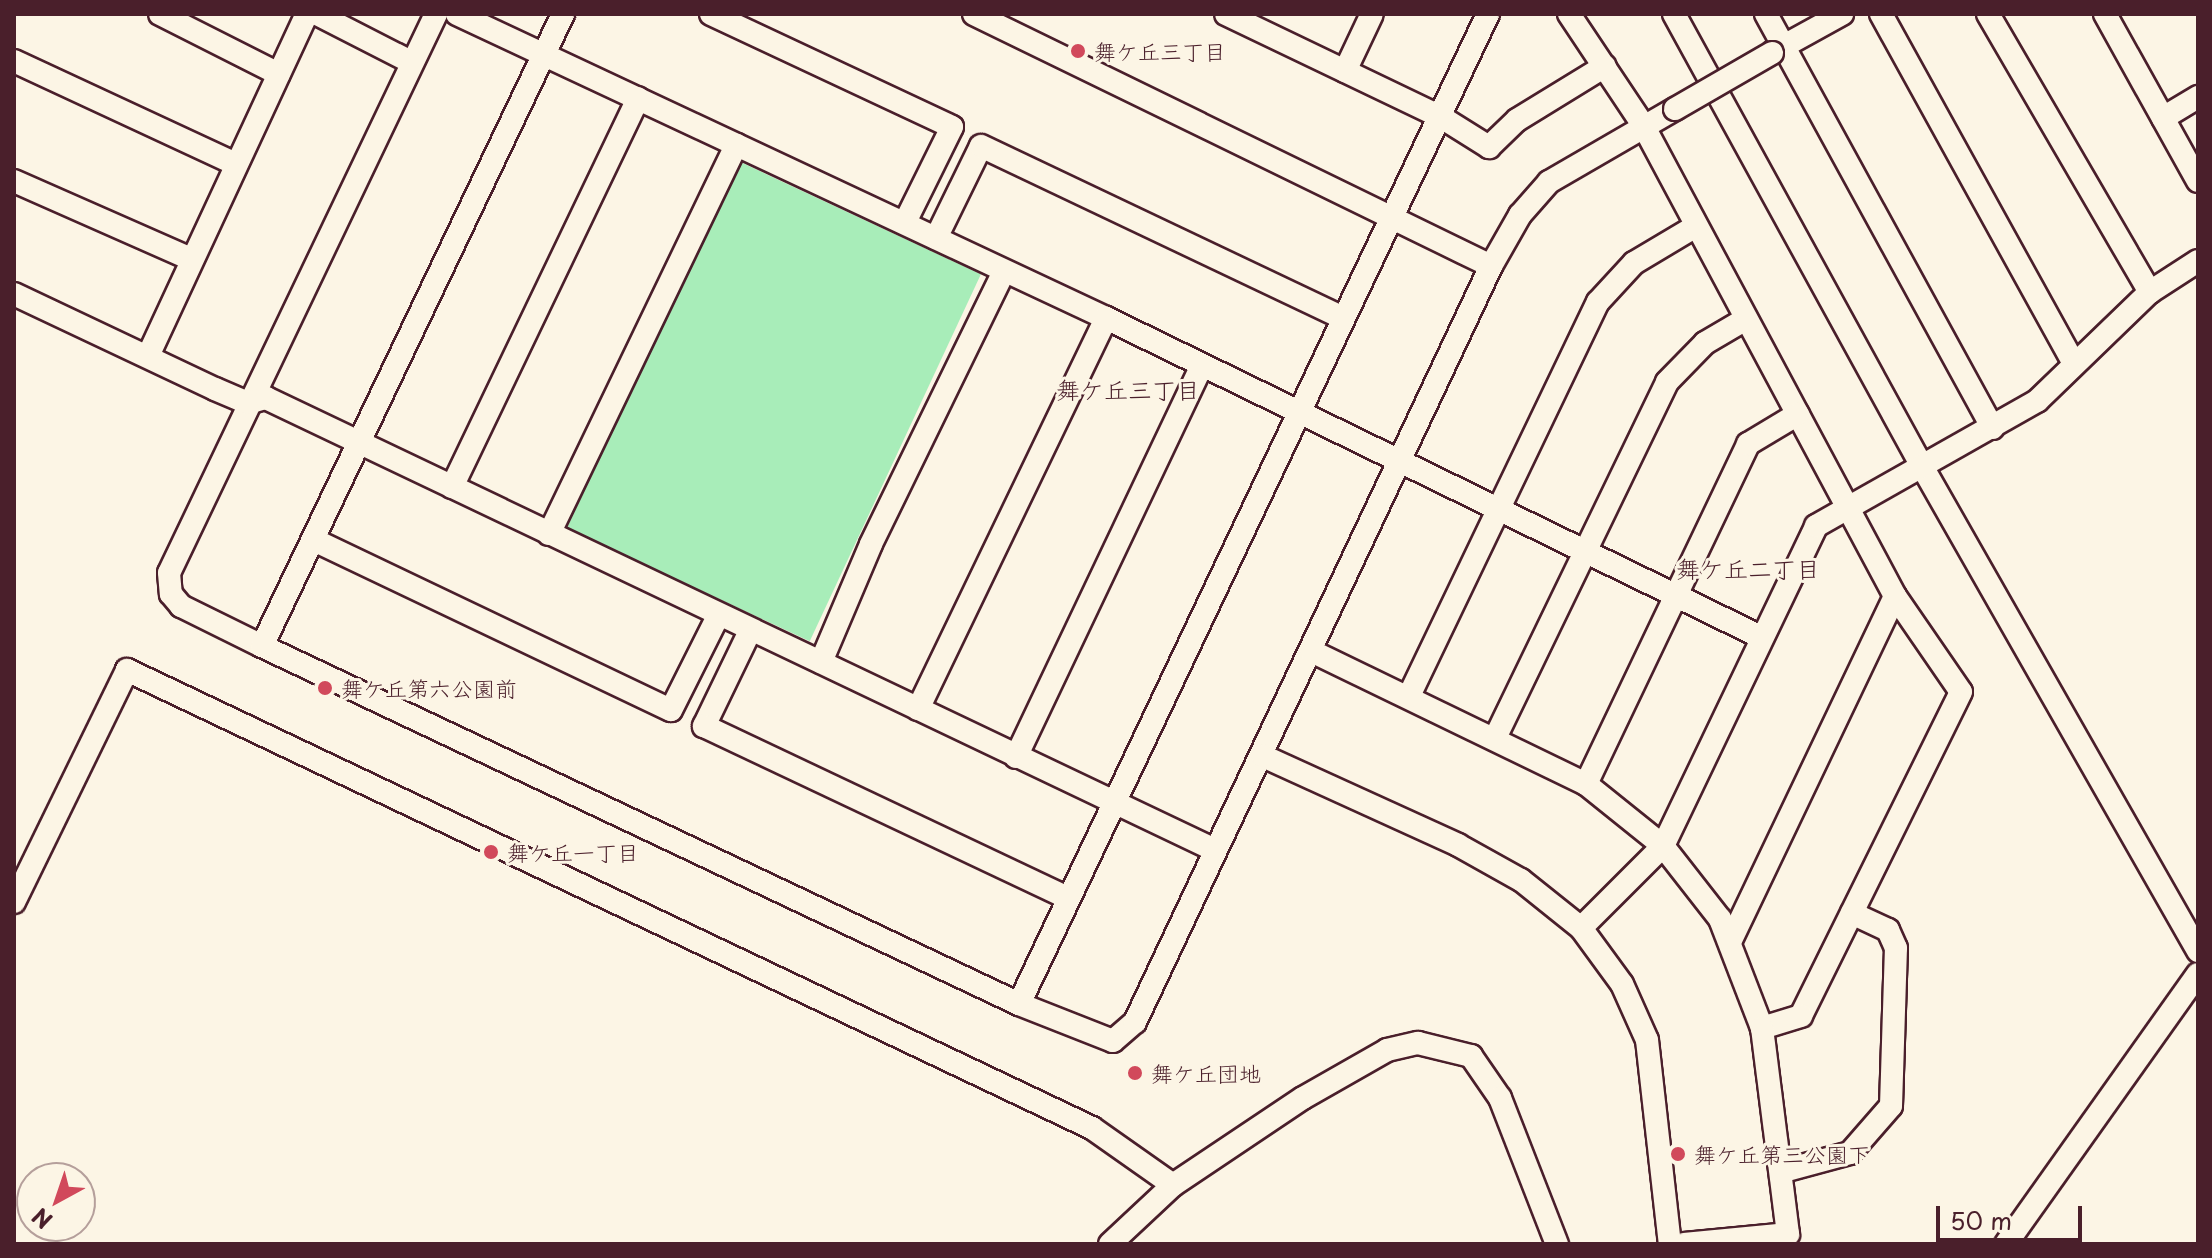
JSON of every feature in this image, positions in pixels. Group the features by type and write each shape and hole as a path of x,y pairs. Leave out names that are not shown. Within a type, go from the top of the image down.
{"street":[{"path":"160,14 279,74"},
{"path":"148,356 307,14"},
{"path":"317,14 411,62"},
{"path":"436,14 169,573 171,594 181,606 262,646 1019,1004 1097,1039 1113,1041 1126,1033 1263,756 1491,266 1520,215 1549,182 1643,125 1842,14"},
{"path":"457,14 545,52 736,145 905,222 1003,273 1106,318 1201,367 1761,637"},
{"path":"262,646 316,541 356,440 563,14"},
{"path":"711,14 952,127 905,222"},
{"path":"974,14 1019,24 1391,218 1491,266"},
{"path":"1226,14 1256,21 1345,71 1441,117 1489,147 1517,120 1605,66"},
{"path":"1345,71 1372,14"},
{"path":"1019,1004 1066,897 1114,804 1488,14"},
{"path":"1569,14 1643,125 1744,320 1849,506 1895,596 1961,692 1801,1016 1762,1028"},
{"path":"1674,14 1923,468 2198,951"},
{"path":"1766,14 1778,50 1993,428"},
{"path":"1881,14 2074,364"},
{"path":"1988,14 2150,292"},
{"path":"2105,14 2198,181"},
{"path":"14,61 236,164"},
{"path":"2163,118 2198,97"},
{"path":"452,487 638,98"},
{"path":"549,534 736,145"},
{"path":"936,238 981,146 1343,318"},
{"path":"14,181 191,259"},
{"path":"1409,696 1598,302 1634,263 1696,226"},
{"path":"1581,928 1663,846 1816,526 2037,401 2150,292 2198,261"},
{"path":"821,662 871,544 1003,273"},
{"path":"14,294 248,403 266,398 718,616 1215,850"},
{"path":"918,709 1106,318"},
{"path":"1496,736 1667,382 1705,343 1744,320"},
{"path":"1016,757 1201,367"},
{"path":"1586,784 1748,444 1798,414"},
{"path":"316,541 671,710 718,616"},
{"path":"1731,940 1895,596"},
{"path":"750,631 704,726 1066,897"},
{"path":"1311,651 1496,736 1586,784 1663,846 1695,883 1731,940 1762,1028 1783,1171 1788,1234 1684,1244"},
{"path":"14,902 127,670 1092,1128 1173,1185"},
{"path":"1263,756 1470,852 1521,880 1581,928 1622,984 1647,1040 1670,1244"},
{"path":"1783,1171 1850,1153 1891,1106 1896,948 1888,930 1852,913"},
{"path":"2006,1244 2198,974"},
{"path":"1110,1244 1173,1185 1303,1098 1387,1050 1418,1043 1448,1047 1471,1056 1500,1098 1557,1244"}],"green space":[{"path":"738,161 981,274 810,641 567,528"}],"place":[{"name":"舞ケ丘三丁目","path":"1078,51"},
{"name":"舞ケ丘第六公園前","path":"325,688"},
{"name":"舞ケ丘一丁目","path":"491,852"},
{"name":"舞ケ丘団地","path":"1135,1073"},
{"name":"舞ケ丘第三公園下","path":"1678,1154"}],"district":[{"name":"舞ケ丘三丁目","path":"1128,390"},
{"name":"舞ケ丘二丁目","path":"1748,569"}]}
